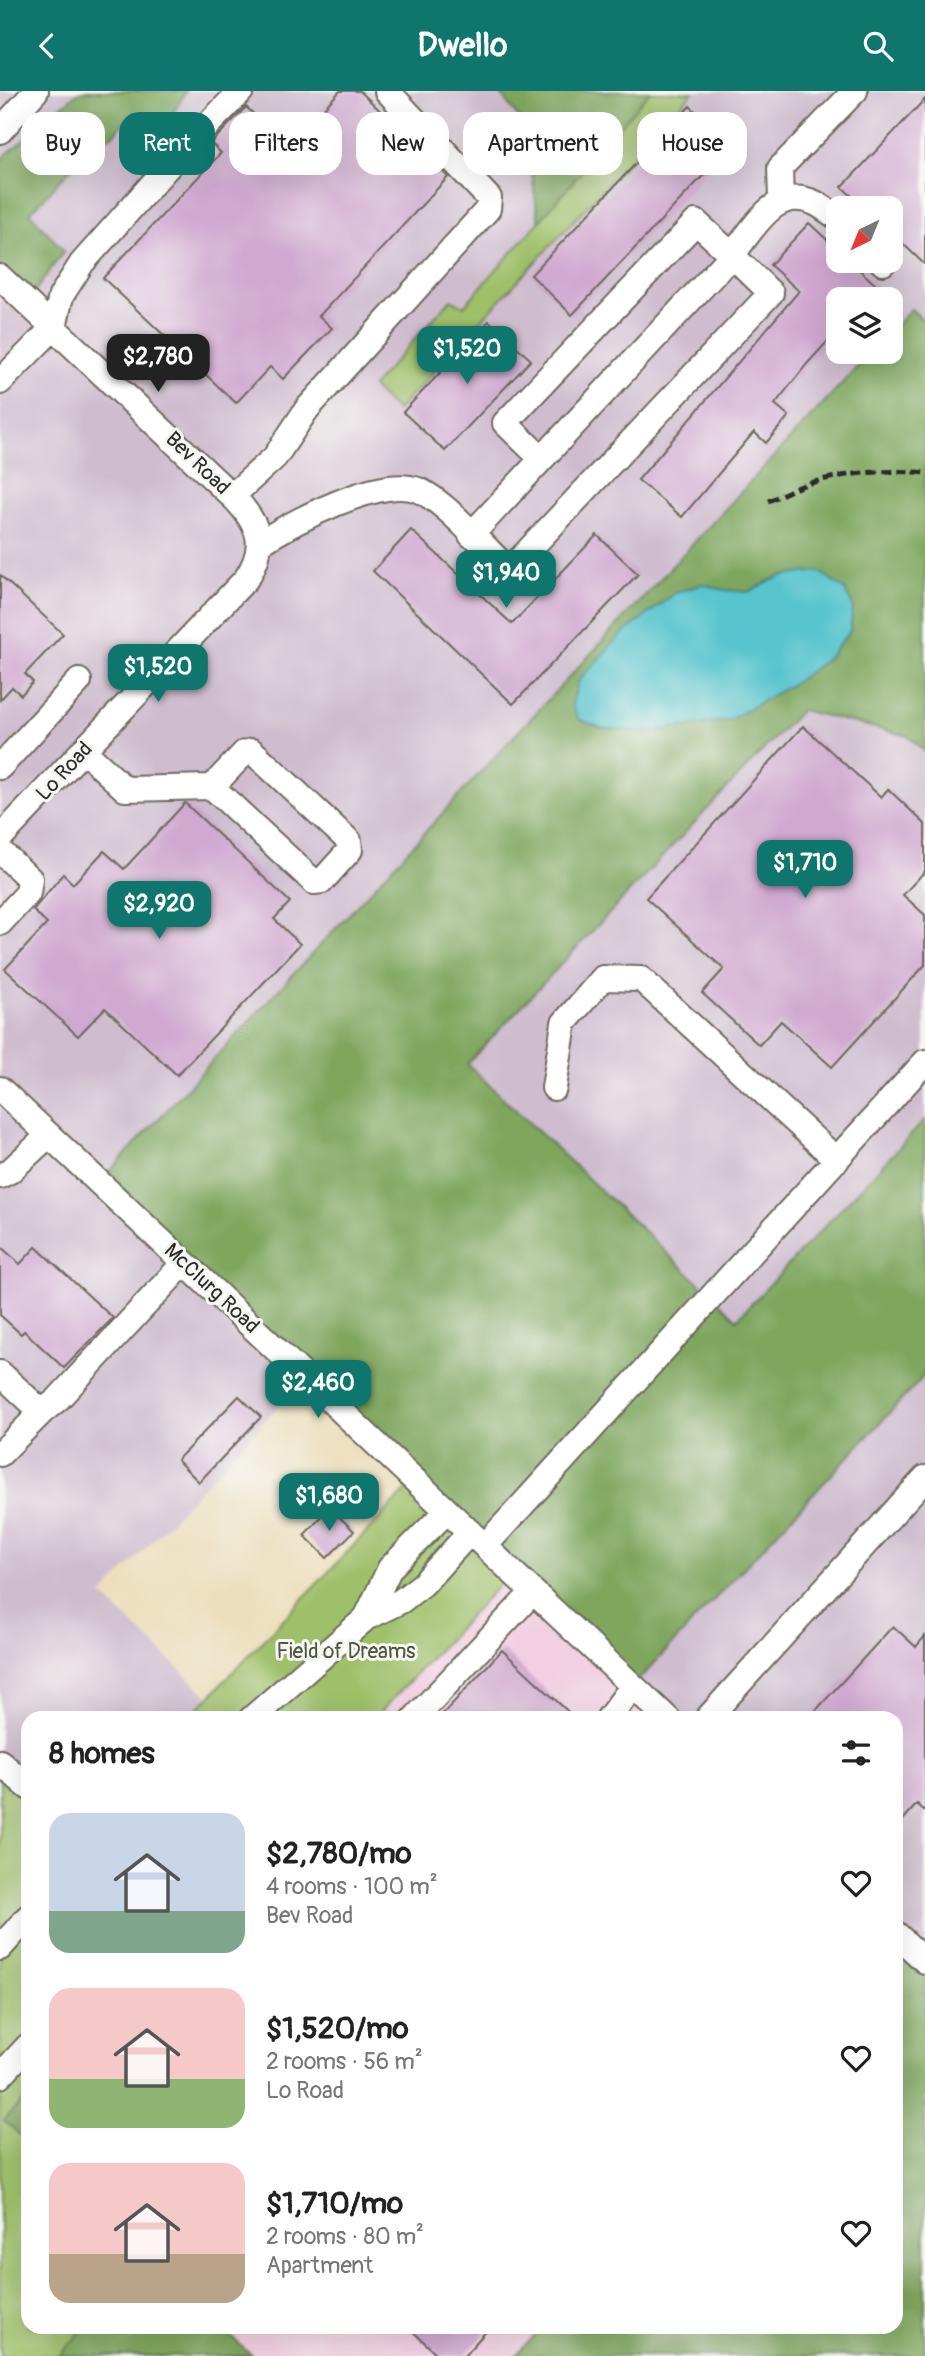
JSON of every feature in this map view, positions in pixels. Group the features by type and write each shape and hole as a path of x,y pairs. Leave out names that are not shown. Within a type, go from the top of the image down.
{"street":[{"path":"0,131 36,91"},
{"path":"0,382 54,327 61,296 82,263 241,91"},
{"path":"232,496 275,457 307,409 488,209 489,198 387,91"},
{"path":"781,200 780,169 855,91"},
{"path":"471,535 732,255 775,203 788,198 813,202 826,210"},
{"path":"259,544 284,528 375,489 400,487 417,489 439,503 509,571 771,293 696,222 505,423 542,459"},
{"name":"Bev Road","path":"0,277 232,496 253,521 259,544"},
{"name":"Lo Road","path":"4,824 83,750 246,579 256,563 259,544"},
{"path":"0,767 79,681"},
{"path":"83,750 125,789 212,787 314,882 322,881 351,850 349,841 252,751 244,753 212,787"},
{"path":"0,851 30,879 28,893 0,923"},
{"path":"554,1088 564,1023 603,978 641,979 837,1160"},
{"path":"260,1711 366,1618 401,1601 478,1539 837,1160 925,1062"},
{"name":"McClurg Road","path":"0,1089 660,1711"},
{"path":"0,1176 10,1171 49,1135"},
{"path":"0,1454 58,1399 184,1262"},
{"path":"0,1373 42,1412"},
{"path":"714,1711 925,1478"},
{"path":"366,1618 390,1568 447,1511"},
{"path":"421,1711 533,1592"},
{"path":"614,1711 633,1686"},
{"path":"0,1762 21,1781"},
{"path":"0,1948 21,1925"},
{"path":"903,1941 925,1961"},
{"path":"0,2076 21,2054"}],"shaded area":[{"path":"0,91 925,91 925,322 911,309 903,318 903,287 826,287 826,364 860,364 99,1182 305,1377 102,1595 209,1697 195,1711 21,1711 21,1772 0,1752"},
{"path":"802,710 908,736 925,752 925,1120 737,1320 466,1064"},
{"path":"925,1375 925,1961 903,1941 903,1711 660,1711 633,1686"},
{"path":"512,1571 660,1711 383,1711"},
{"path":"228,2334 536,2334 515,2356 252,2356"}],"green space":[{"path":"82,91 186,91 174,112 119,112 119,128 105,140 105,112 55,112"},
{"path":"499,91 693,92 674,112 637,112 637,152 623,167 623,112 514,112"},
{"path":"499,91 650,91 623,123 623,112 514,112"},
{"path":"21,142 21,175 65,175 30,213 64,251 27,302 0,277 0,160"},
{"path":"532,175 616,175 397,411 372,387 451,299 464,306 539,222"},
{"path":"532,175 579,175 539,222"},
{"path":"911,309 925,322 925,752 908,736 801,710 467,1064 737,1319 925,1120 925,1375 633,1686 99,1183 860,364 903,364 903,318","holes":["781,576 572,704 675,593 703,584 724,590 748,592"]},
{"name":"Field of Dreams","path":"415,1481 512,1571 382,1711 196,1711"},
{"path":"0,1752 21,1772 21,2103 5,2120 21,2136 21,2334 79,2334 59,2356 0,2356"},
{"path":"906,1943 925,1961 925,2356 515,2356 536,2334 903,2334 903,1946"},
{"path":"21,2102 21,2136 4,2120"},
{"path":"79,2334 228,2334 252,2356 59,2356"}],"water":[{"path":"819,571 844,589 853,606 850,631 828,658 797,681 729,720 650,732 601,728 578,719 572,704 579,680 619,637 675,593 703,584 724,590 748,592 781,576"}],"building":[{"path":"340,91 360,91 381,112 356,112 356,175 448,177 319,316 332,328 283,379 270,367 236,403 103,278 200,175 215,175 215,159 221,153 215,147 215,139 229,124 229,175 342,175 342,112 320,112"},
{"path":"925,99 925,265 903,244 903,196 852,196 842,187"},
{"path":"690,106 696,112 684,112"},
{"path":"637,162 637,175 704,175 572,315 531,275"},
{"path":"809,223 826,239 826,273 863,273 878,287 826,287 826,343 775,404 789,416 766,443 754,432 682,517 638,480 799,291 770,265"},
{"path":"489,321 531,360 445,451 403,412"},
{"path":"411,530 512,624 597,535 638,574 513,704 373,571"},
{"path":"0,575 63,634 25,674 33,682 21,695 12,687 0,700"},
{"path":"803,726 881,797 888,789 925,824 925,871 903,895 925,915 925,965 832,1067 781,1021 759,1045 702,993 724,969 646,898"},
{"path":"185,803 290,902 274,919 300,944 177,1075 105,1008 78,1036 5,969 47,924 33,910 63,874 73,884 104,851 124,869"},
{"path":"0,1246 20,1264 36,1247 113,1318 64,1368 24,1331 21,1334 0,1315"},
{"path":"239,1396 261,1417 199,1482 177,1460"},
{"path":"330,1508 354,1531 327,1558 304,1535"},
{"path":"893,1626 916,1647 925,1636 925,1811 917,1804 903,1820 903,1711 815,1711"},
{"path":"502,1650 567,1711 445,1711"},
{"path":"415,2334 484,2334 464,2356 439,2356"}],"railway":[{"path":"768,501 804,485 833,477 879,472 925,473"}]}
